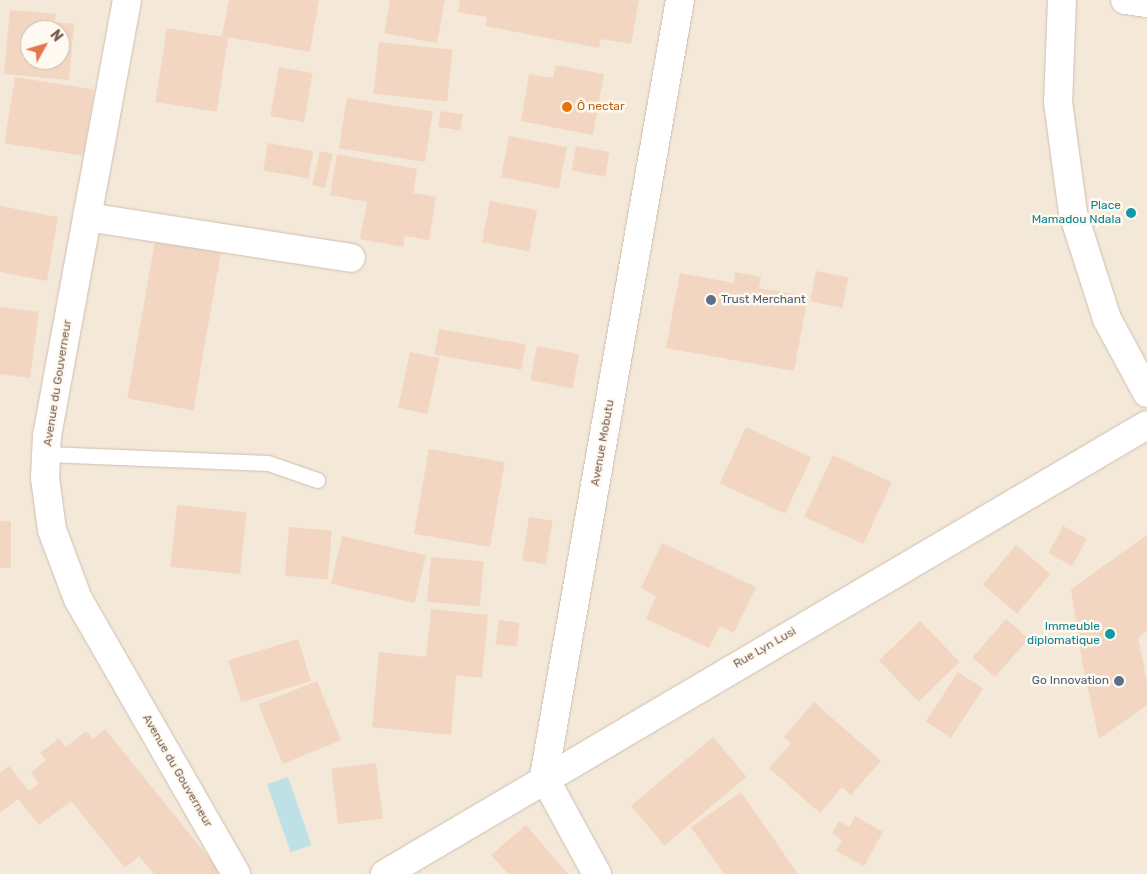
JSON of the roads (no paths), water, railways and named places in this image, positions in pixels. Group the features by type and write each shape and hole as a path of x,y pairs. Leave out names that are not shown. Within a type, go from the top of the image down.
{"street":[{"name":"Avenue du Gouverneur","path":"127,0 47,435 46,478 52,530 78,599 236,874"},
{"name":"Avenue Mobutu","path":"544,777 680,0"},
{"path":"1062,0 1058,102 1073,212 1107,318 1147,393"},
{"path":"1125,0 1147,3"},
{"path":"87,217 351,258"},
{"name":"Rue Lyn Lusi","path":"385,874 544,777 1147,425"},
{"path":"544,777 597,874"}],"lane":[{"path":"46,454 268,463 316,480"}],"water":[{"path":"288,777 311,845 291,852 267,784"}],"place":[{"name":"Ô nectar","path":"567,107"},
{"name":"Place Mamadou Ndala","path":"1131,213"},
{"name":"Trust Merchant","path":"711,300"},
{"name":"Immeuble diplomatique","path":"1110,634"},
{"name":"Go Innovation","path":"1119,681"}]}
